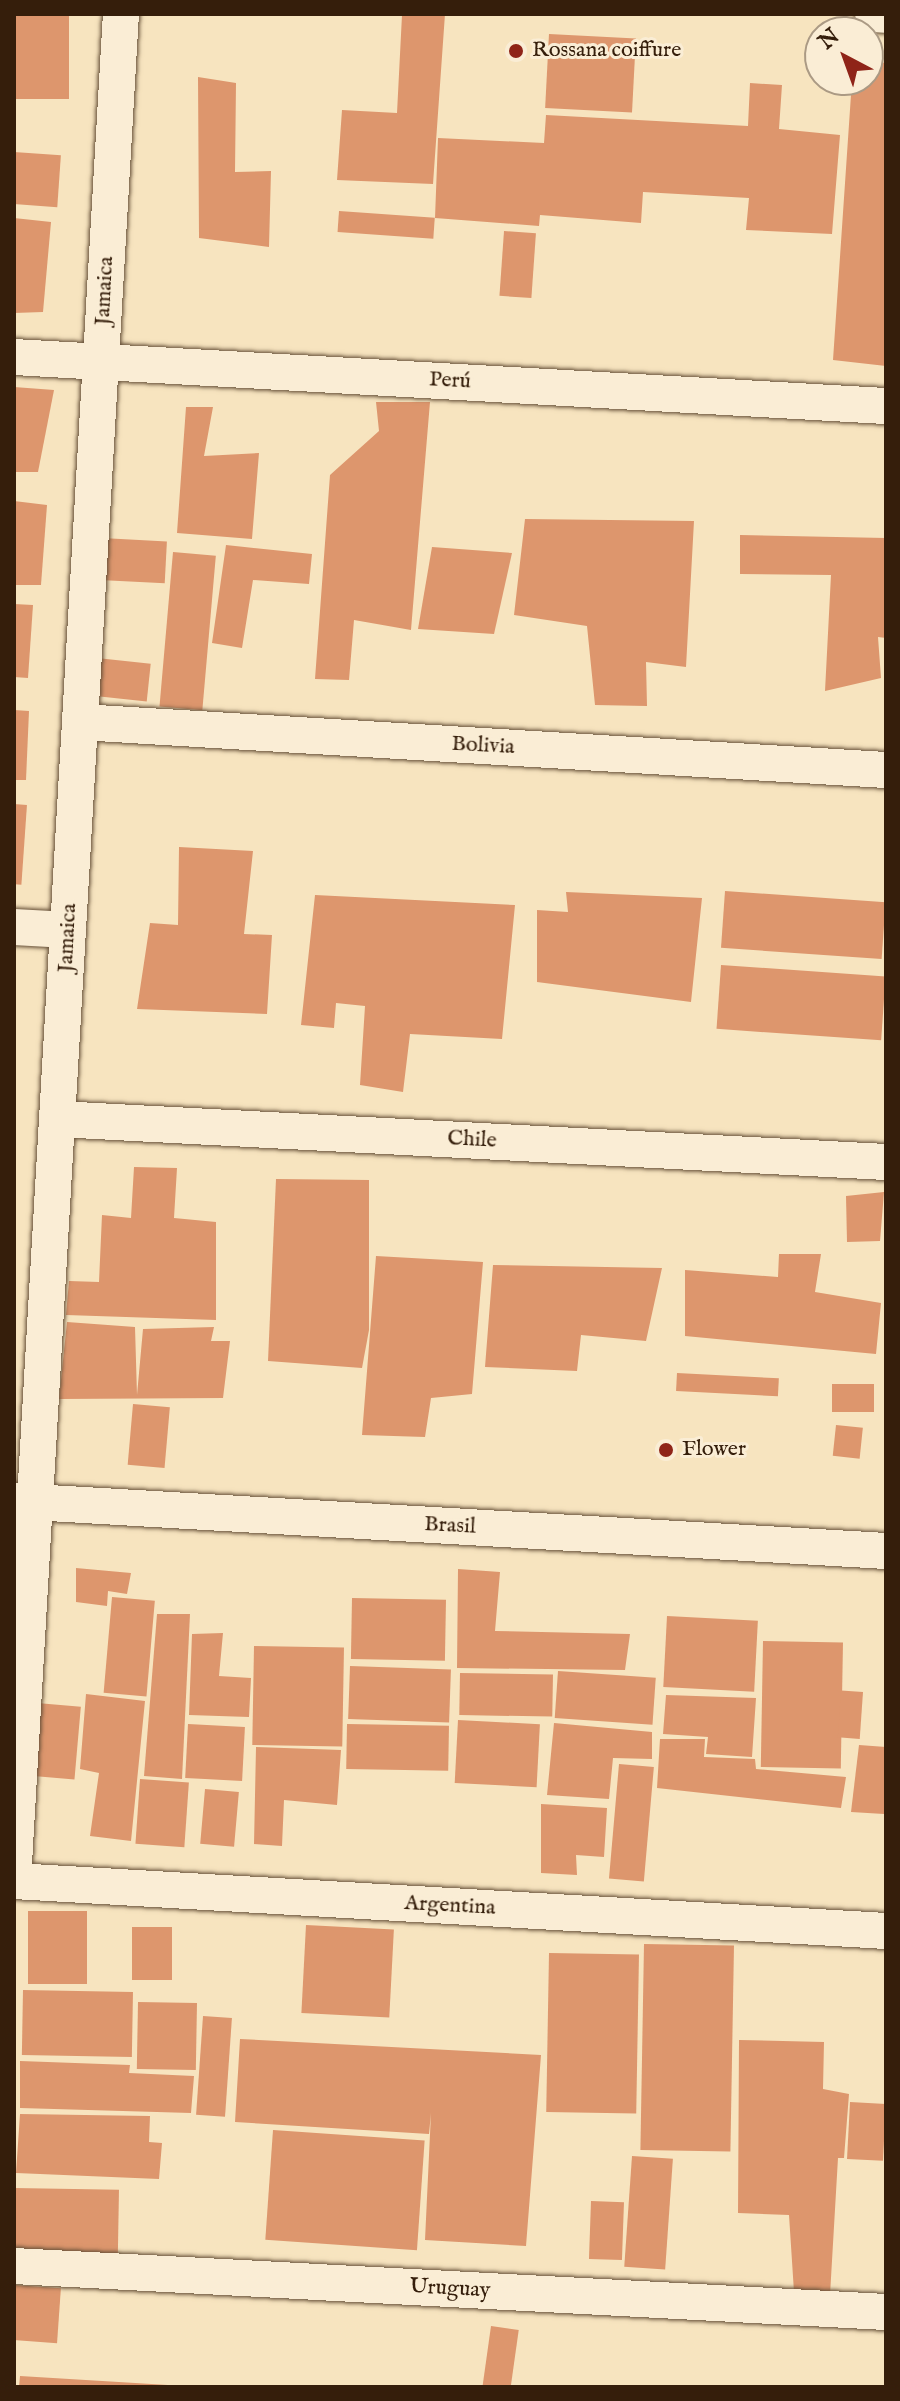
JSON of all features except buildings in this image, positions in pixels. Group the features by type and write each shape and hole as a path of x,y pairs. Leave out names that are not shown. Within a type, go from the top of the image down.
{"street":[{"name":"Jamaica","path":"14,1863 24,1502 57,1119 121,14"},
{"path":"873,14 886,15"},
{"name":"Perú","path":"14,357 886,406"},
{"name":"Bolivia","path":"80,722 886,770"},
{"path":"14,927 68,930"},
{"name":"Chile","path":"57,1119 886,1162"},
{"name":"Brasil","path":"24,1502 886,1551"},
{"name":"Argentina","path":"14,1881 886,1931"},
{"name":"Uruguay","path":"14,2266 886,2312"}],"place":[{"name":"Rossana coiffure","path":"516,51"},
{"name":"Flower","path":"666,1450"}]}
